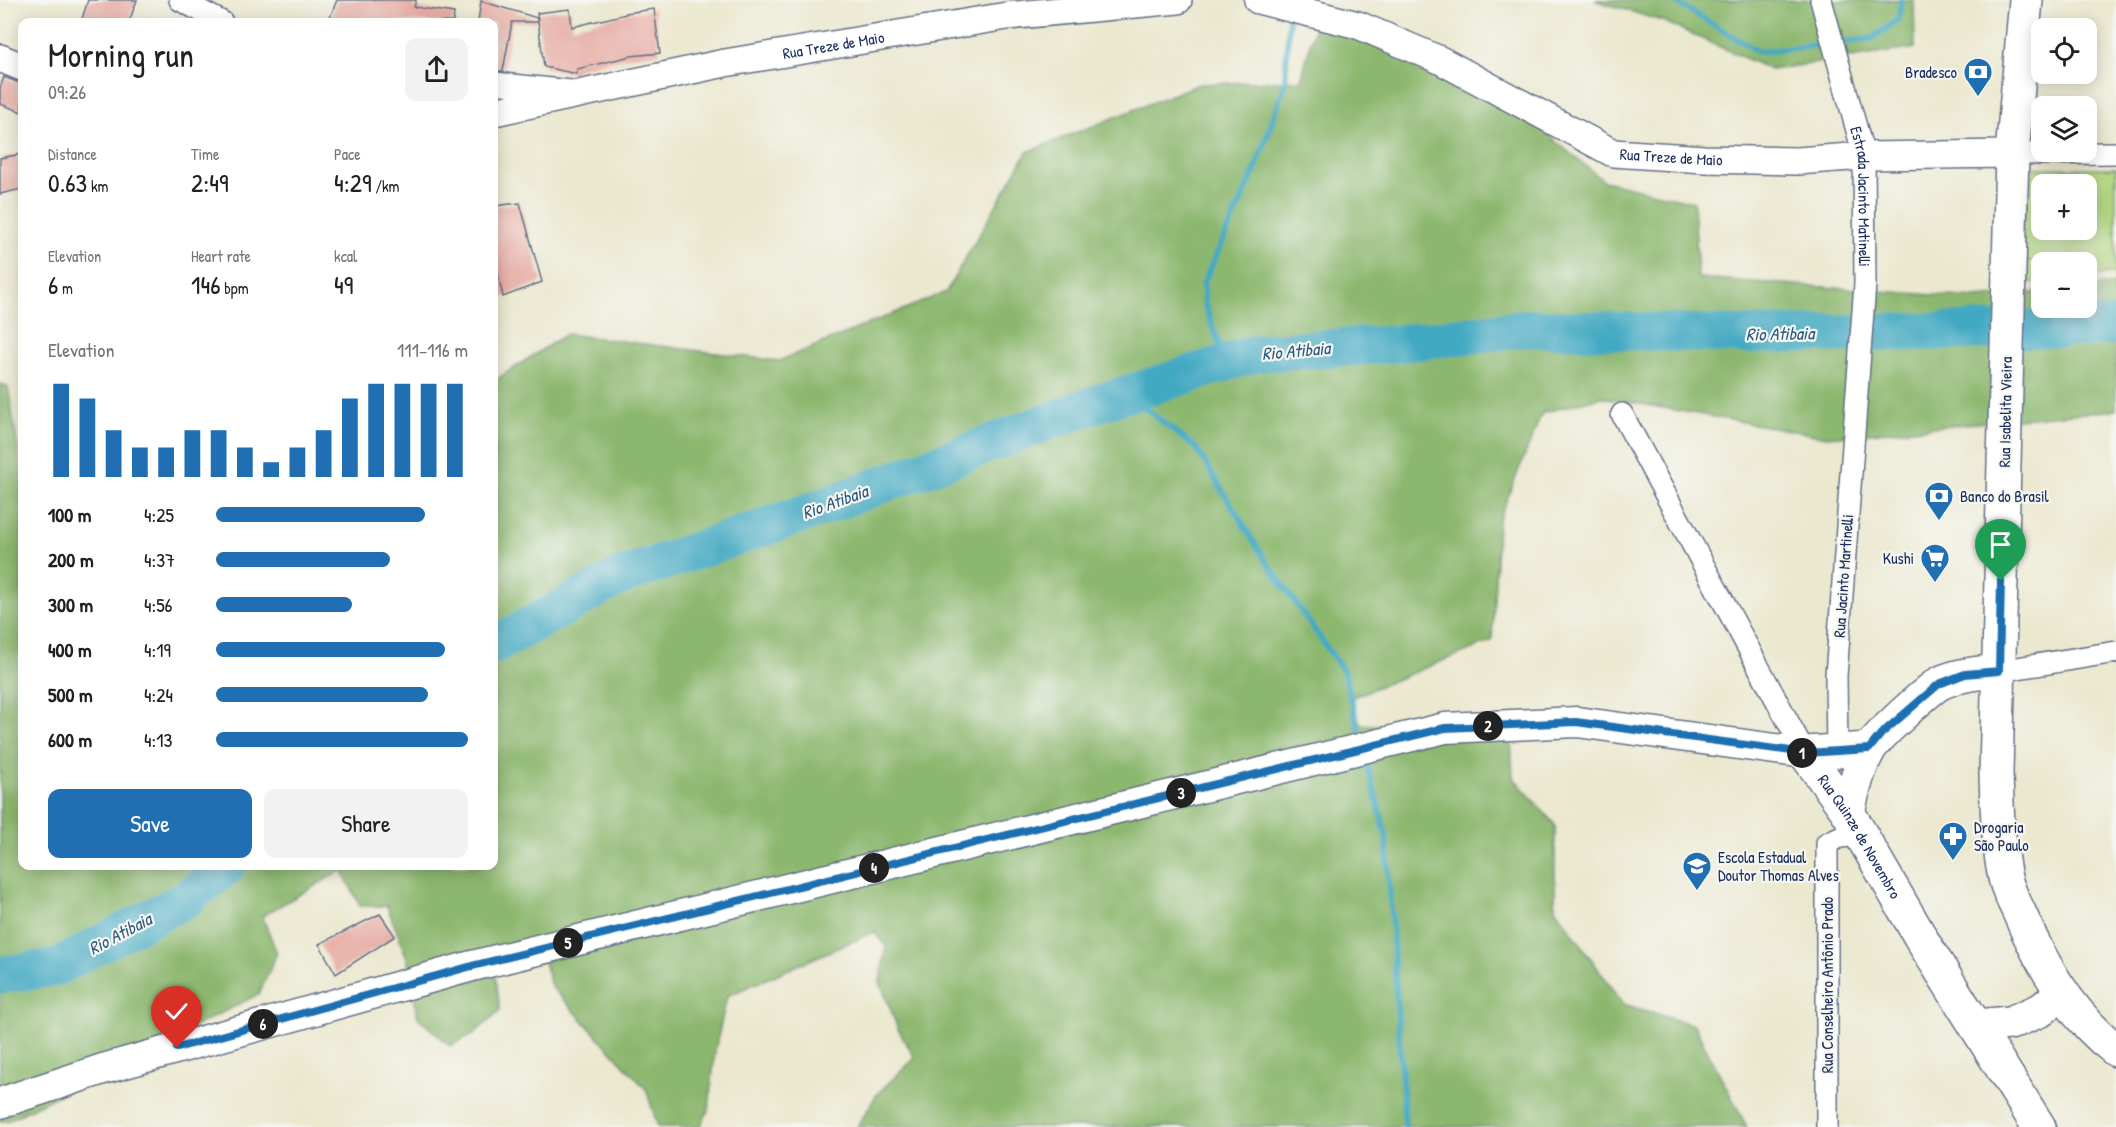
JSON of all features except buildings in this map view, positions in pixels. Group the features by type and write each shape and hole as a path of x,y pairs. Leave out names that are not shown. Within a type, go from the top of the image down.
{"main road":[{"name":"Rua Isabelita Vieira","path":"2026,0 2012,154 2007,292 1995,773 2000,846 2006,881 2030,939 2062,993 2095,1034 2116,1050"},
{"path":"0,1103 103,1069 472,966 1445,728 1576,722 1837,751 1881,734 1939,684 1965,674 1999,671"},
{"path":"1837,751 1855,784 1855,824"},
{"name":"Rua Quinze de Novembro","path":"1837,751 1855,824 1925,945 2039,1127"},
{"path":"1976,1026 2010,1023 2041,1010 2062,993"}],"street":[{"path":"180,0 214,18"},
{"name":"Rua Treze de Maio","path":"498,111 726,63 1007,16 1178,0"},
{"name":"Rua Treze de Maio","path":"1257,0 1358,25 1440,60 1613,153 1704,159 1797,161 1864,156 2012,154"},
{"name":"Estrada Jacinto Matinelli","path":"1821,0 1864,156 1865,284 1856,400"},
{"path":"0,58 18,65"},
{"path":"498,84 587,92"},
{"path":"2012,154 2116,153"},
{"name":"Rua Jacinto Martinelli","path":"1837,751 1836,676 1856,400"},
{"name":"Rua Quinze de Novembro","path":"1622,414 1837,751"},
{"path":"1999,671 2116,652"},
{"name":"Rua Conselheiro Antônio Prado","path":"1827,1127 1827,843 1840,837 1855,824"}],"green space":[{"path":"1594,0 1914,0 1915,48 1771,70 1665,22"},
{"path":"1315,26 1431,65 1540,128 1604,181 1694,202 1698,278 1976,298 2031,293 2031,318 2097,318 2097,286 2116,284 2116,410 1827,437 1601,397 1542,413 1498,521 1492,641 1348,699 1361,724 1511,739 1513,777 1555,825 1555,908 1623,1004 1694,1025 1747,1127 857,1127 877,1094 915,1058 898,1029 880,982 886,946 874,932 727,996 715,1051 709,1109 700,1127 658,1127 646,1089 551,986 543,959 495,973 500,1010 475,1033 450,1046 418,1017 407,958 387,906 360,906 342,870 498,870 498,378 566,334 779,361 946,292 1027,152 1199,84 1301,80"},
{"path":"2022,168 2116,168 2116,273 2097,276 2097,252 2031,252 2031,282 2020,283"},
{"path":"0,384 8,386 18,448 18,870 342,870 262,916 277,953 259,994 9,1120 0,1122"}],"waterway":[{"path":"1672,0 1759,52 1871,39 1898,20 1901,0"},
{"path":"1226,363 1205,305 1203,284 1256,168 1285,84 1289,16"},
{"name":"Rio Atibaia","path":"498,643 619,577 812,511 1095,404 1257,353 1394,344 1528,328 1747,335 2116,326"},
{"path":"1127,394 1196,448 1266,561 1344,672 1359,730"},
{"path":"1368,767 1386,835 1405,1127"},
{"name":"Rio Atibaia","path":"0,975 57,967 186,899 222,870"}],"place":[{"name":"Bradesco","path":"1978,98"},
{"name":"Banco do Brasil","path":"1939,522"},
{"name":"Kushi","path":"1935,584"},
{"name":"Drogaria São Paulo","path":"1953,862"},
{"name":"Escola Estadual Doutor Thomas Alves","path":"1697,892"}],"route":[{"path":"177,1048 472,966 1445,728 1576,722 1806,753 1869,749 1881,734 1939,684 1965,674 1999,671 2001,581"}]}
